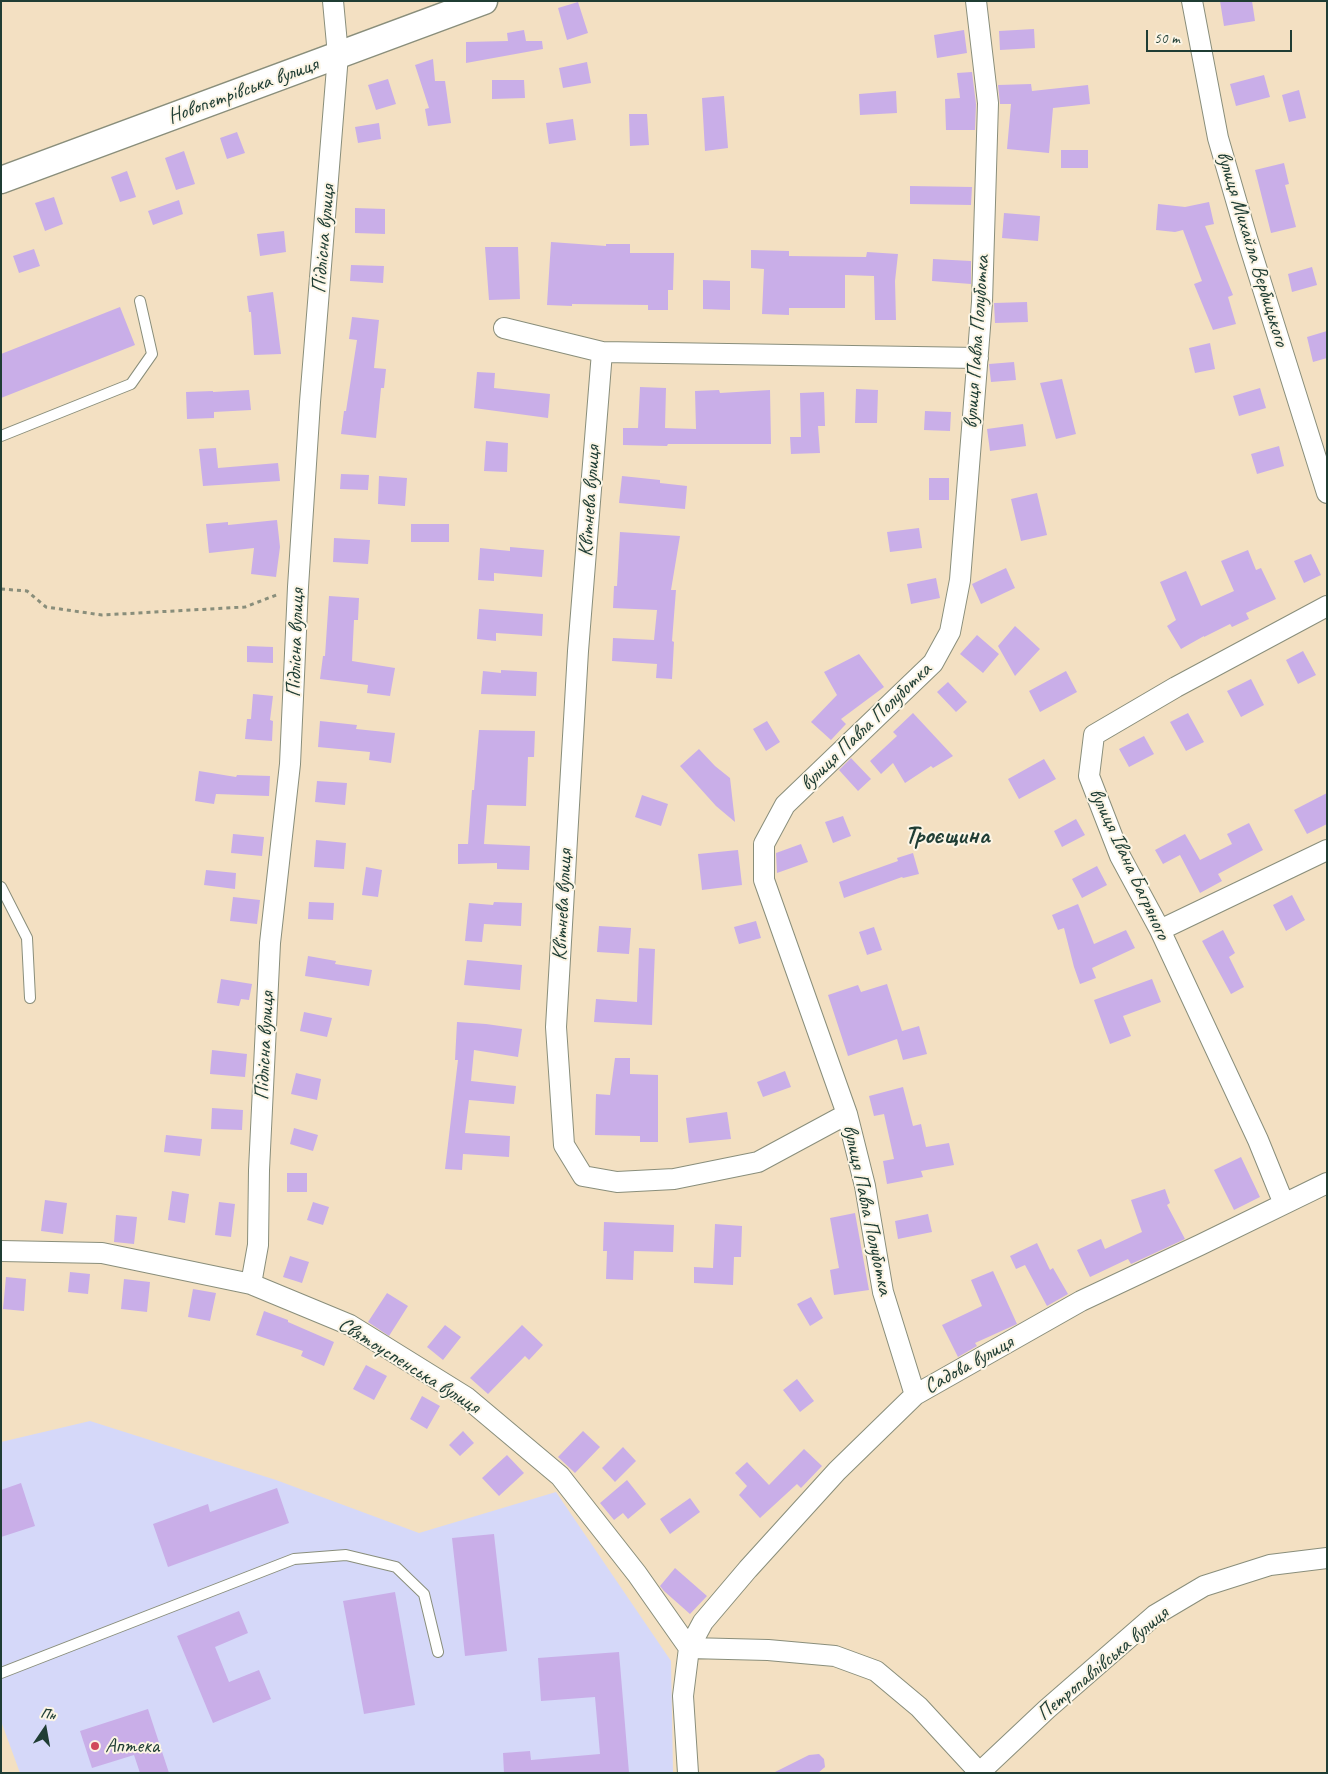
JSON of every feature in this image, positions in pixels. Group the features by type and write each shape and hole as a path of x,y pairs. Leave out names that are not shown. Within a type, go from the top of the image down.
{"street":[{"name":"Підлісна вулиця","path":"251,1284 258,1245 259,1170 270,944 290,764 298,586 310,402 338,55 333,1"},
{"name":"Новопетрівська вулиця","path":"1,180 484,1"},
{"name":"вулиця Павла Полуботка","path":"916,1395 882,1292 865,1186 847,1114 764,880 764,844 785,805 933,662 950,632 960,580 982,302 988,103 976,1"},
{"name":"вулиця Михайла Вербицького","path":"1192,1 1218,138 1250,248 1327,493"},
{"path":"504,328 602,352 978,358"},
{"name":"Квітнева вулиця","path":"602,352 578,651 556,1027 564,1145 582,1176 617,1182 674,1179 758,1162 847,1114"},
{"name":"вулиця Івана Багряного","path":"1284,1204 1258,1140 1160,930 1120,856 1089,776 1094,735 1327,606"},
{"path":"1160,930 1327,850"},
{"name":"Садова вулиця","path":"689,1648 703,1622 748,1569 837,1471 916,1395 1082,1301 1327,1183"},
{"name":"Святоуспенська вулиця","path":"1,1251 102,1253 251,1284 350,1325 473,1403 560,1476 637,1574 689,1648"},
{"name":"Петропавлівська вулиця","path":"689,1648 768,1650 834,1656 876,1672 919,1707 979,1773 1047,1709 1155,1615 1204,1586 1270,1564 1327,1558"},
{"path":"688,1773 683,1696 689,1648"}],"lane":[{"path":"1,436 131,384 152,354 140,302"},
{"path":"1,886 27,938 30,998"},
{"path":"1,1673 294,1559 346,1555 396,1568 424,1594 438,1652"}],"path":[{"path":"1,590 28,591 46,607 102,615 245,607 298,586"}],"shaded area":[{"path":"90,1421 276,1480 419,1533 556,1492 671,1661 673,1773 20,1773 1,1721 1,1442"}],"building":[{"path":"1220,1 1252,1 1255,21 1224,26"},
{"path":"578,2 588,33 567,40 558,8"},
{"path":"1034,29 1035,48 1000,50 999,31"},
{"path":"524,30 526,41 542,41 543,49 466,63 466,42 508,41 507,33"},
{"path":"964,30 967,53 937,58 934,35"},
{"path":"433,59 435,81 445,81 451,123 428,126 425,109 429,108 415,65"},
{"path":"587,62 591,83 563,88 559,68"},
{"path":"972,72 976,104 975,130 946,130 945,99 960,98 957,73"},
{"path":"1264,75 1270,97 1236,106 1230,84"},
{"path":"388,79 396,104 376,110 368,85"},
{"path":"492,80 524,80 525,98 492,99"},
{"path":"1031,84 1032,91 1088,85 1090,104 1053,108 1049,153 1007,149 1011,104 1000,104 998,85"},
{"path":"1299,90 1306,118 1289,122 1282,95"},
{"path":"896,91 897,113 860,115 859,94"},
{"path":"724,96 728,148 705,151 702,98"},
{"path":"629,114 647,114 649,145 630,146"},
{"path":"573,119 576,140 549,144 546,123"},
{"path":"379,123 381,139 358,143 355,127"},
{"path":"237,132 245,153 227,159 220,138"},
{"path":"1061,150 1088,150 1088,168 1061,168"},
{"path":"184,151 195,184 176,190 165,158"},
{"path":"1284,163 1289,184 1285,185 1296,227 1271,233 1255,170"},
{"path":"127,171 136,197 120,202 111,177"},
{"path":"910,186 972,187 971,205 910,204"},
{"path":"54,197 63,224 45,231 35,203"},
{"path":"179,200 183,214 153,225 148,211"},
{"path":"1209,202 1214,224 1205,226 1233,295 1228,297 1236,324 1213,330 1194,284 1202,281 1183,230 1175,232 1156,230 1158,204 1185,207"},
{"path":"355,208 385,209 385,234 355,233"},
{"path":"1004,213 1040,216 1038,241 1002,238"},
{"path":"284,231 286,252 260,256 257,234"},
{"path":"551,242 606,246 606,244 630,244 630,253 674,253 673,290 668,290 668,310 648,310 648,305 547,305"},
{"path":"485,247 518,247 520,299 489,300"},
{"path":"34,249 40,266 19,273 13,256"},
{"path":"751,250 789,251 789,256 866,257 867,252 898,254 895,281 896,320 875,320 874,276 845,275 845,308 789,308 789,315 762,314 764,269 751,268"},
{"path":"933,259 971,261 971,284 932,281"},
{"path":"351,265 384,266 383,283 350,281"},
{"path":"1312,267 1317,285 1292,292 1288,274"},
{"path":"703,280 730,281 730,310 703,309"},
{"path":"273,292 281,354 254,355 251,312 249,312 247,296"},
{"path":"1027,302 1028,322 995,323 994,303"},
{"path":"120,307 135,345 1,398 1,354"},
{"path":"352,317 379,320 374,368 386,369 384,388 381,388 376,438 341,434 357,340 349,339"},
{"path":"1327,331 1327,358 1313,362 1307,337"},
{"path":"1210,343 1215,369 1195,373 1189,348"},
{"path":"1014,362 1016,380 991,382 989,364"},
{"path":"477,372 495,373 494,388 550,394 548,418 474,408"},
{"path":"1062,379 1076,434 1056,439 1040,383"},
{"path":"640,387 666,388 665,428 696,429 695,391 719,390 720,393 770,390 771,444 623,445 623,428 638,428"},
{"path":"1260,388 1266,408 1239,416 1233,396"},
{"path":"856,389 878,390 877,423 855,423"},
{"path":"249,390 251,410 214,412 214,418 187,419 186,392"},
{"path":"824,392 825,426 818,426 820,453 791,454 790,437 801,437 800,393"},
{"path":"925,411 951,412 950,431 924,430"},
{"path":"1023,424 1026,446 990,451 987,429"},
{"path":"486,441 508,443 507,472 484,471"},
{"path":"1279,446 1284,466 1257,474 1251,454"},
{"path":"216,448 218,468 278,463 280,481 203,486 199,449"},
{"path":"341,474 369,475 368,490 340,489"},
{"path":"379,476 407,478 405,506 378,504"},
{"path":"622,476 660,480 660,483 687,486 685,509 619,503"},
{"path":"929,478 949,478 949,500 929,500"},
{"path":"1037,493 1047,535 1021,541 1011,499"},
{"path":"277,520 280,547 276,577 251,574 254,548 209,553 206,524 228,522 228,525"},
{"path":"411,524 449,524 449,542 411,542"},
{"path":"919,528 922,548 890,552 887,532"},
{"path":"620,532 680,536 671,590 676,590 672,641 674,642 672,679 656,678 657,664 612,661 613,638 654,640 657,610 613,608 614,586 617,586"},
{"path":"334,538 370,540 368,564 333,562"},
{"path":"510,547 544,550 542,577 494,573 494,581 478,580 480,548 510,551"},
{"path":"1248,550 1256,570 1261,568 1276,599 1246,613 1249,619 1232,627 1230,624 1181,649 1167,626 1176,620 1160,582 1186,571 1201,606 1234,591 1221,561"},
{"path":"1311,554 1321,575 1304,583 1294,561"},
{"path":"1006,568 1015,588 981,604 972,584"},
{"path":"936,578 940,598 911,604 907,584"},
{"path":"329,596 359,598 358,620 354,620 352,661 395,668 390,696 367,693 368,685 320,679 323,656 325,656"},
{"path":"479,609 543,614 542,636 496,633 496,641 477,639"},
{"path":"1015,626 1040,649 1015,676 998,646"},
{"path":"977,635 999,654 983,673 960,654"},
{"path":"247,646 273,647 273,663 247,662"},
{"path":"1303,651 1316,675 1298,684 1286,660"},
{"path":"859,654 884,687 841,719 846,724 831,740 811,722 837,695 824,672"},
{"path":"501,670 537,672 536,696 481,694 483,671 501,673"},
{"path":"1066,671 1077,692 1040,712 1029,691"},
{"path":"1251,679 1264,705 1241,717 1227,691"},
{"path":"948,682 967,702 956,712 937,692"},
{"path":"253,694 273,696 270,720 273,721 272,741 245,739 247,719 251,719"},
{"path":"913,713 953,756 933,768 931,766 905,783 893,763 881,774 870,761 897,736 893,732"},
{"path":"1188,713 1204,742 1186,751 1170,722"},
{"path":"320,721 357,725 356,729 395,733 391,763 369,760 370,752 318,747"},
{"path":"767,721 780,742 766,751 753,729"},
{"path":"479,730 535,731 534,757 528,757 526,806 487,805 484,844 530,846 529,870 497,869 497,863 458,864 458,844 468,844"},
{"path":"1144,736 1154,754 1129,767 1119,749"},
{"path":"699,749 730,778 735,822 716,806 680,766"},
{"path":"851,758 871,779 858,791 839,770"},
{"path":"1044,759 1056,779 1019,799 1008,779"},
{"path":"199,771 236,777 237,775 270,776 269,796 216,794 214,804 195,801"},
{"path":"317,781 347,783 345,805 315,802"},
{"path":"1327,793 1327,824 1307,834 1294,810"},
{"path":"642,795 668,804 661,826 635,817"},
{"path":"843,816 851,836 833,843 825,822"},
{"path":"1076,819 1085,835 1062,847 1054,831"},
{"path":"1249,823 1263,850 1218,874 1222,881 1200,893 1180,855 1163,864 1155,850 1185,834 1200,860 1232,844 1227,834"},
{"path":"233,834 264,837 262,856 231,853"},
{"path":"316,840 346,843 344,869 314,867"},
{"path":"801,844 808,862 777,873 776,853"},
{"path":"738,850 742,885 702,890 698,854"},
{"path":"913,853 919,874 902,877 844,898 839,882 898,861 897,858"},
{"path":"1097,866 1107,885 1082,898 1072,879"},
{"path":"366,867 382,870 378,897 362,895"},
{"path":"206,870 236,873 235,889 204,885"},
{"path":"1292,895 1305,920 1286,931 1273,905"},
{"path":"233,897 260,900 257,924 230,921"},
{"path":"309,902 334,903 333,920 308,919"},
{"path":"494,902 522,903 521,926 484,924 482,942 465,941 469,903 493,905"},
{"path":"1078,904 1094,944 1126,930 1135,948 1092,968 1096,978 1080,984 1064,928 1058,930 1052,915"},
{"path":"756,921 761,938 739,944 734,927"},
{"path":"599,926 631,928 629,954 597,952"},
{"path":"874,927 882,950 867,955 859,932"},
{"path":"1223,930 1235,953 1229,957 1244,987 1231,994 1202,941"},
{"path":"639,948 655,949 652,1025 594,1022 596,999 637,1002"},
{"path":"308,956 336,961 335,964 372,970 369,986 305,976"},
{"path":"467,960 522,965 520,990 464,985"},
{"path":"221,979 252,984 249,1000 241,999 239,1006 217,1003"},
{"path":"1152,979 1161,1002 1123,1016 1131,1036 1110,1044 1094,1000"},
{"path":"887,984 902,1031 919,1026 927,1054 903,1060 897,1039 848,1056 828,995 858,985 861,992"},
{"path":"304,1012 332,1018 327,1037 300,1031"},
{"path":"457,1022 522,1029 518,1057 474,1050 471,1081 516,1086 514,1104 469,1100 465,1133 510,1136 509,1157 463,1154 462,1170 445,1169 458,1060 455,1060"},
{"path":"212,1050 247,1054 245,1077 210,1074"},
{"path":"615,1058 630,1058 630,1074 658,1075 658,1142 640,1142 640,1136 595,1135 596,1094 610,1095"},
{"path":"785,1071 791,1087 763,1097 757,1082"},
{"path":"296,1073 321,1079 317,1100 291,1094"},
{"path":"903,1087 913,1126 921,1124 926,1147 949,1143 954,1165 921,1171 923,1177 887,1184 883,1161 894,1159 884,1114 874,1116 869,1096"},
{"path":"212,1108 243,1110 242,1130 211,1129"},
{"path":"727,1112 731,1139 689,1143 686,1118"},
{"path":"294,1128 318,1135 313,1151 290,1144"},
{"path":"166,1135 202,1139 200,1156 164,1152"},
{"path":"1241,1157 1260,1197 1234,1210 1214,1170"},
{"path":"287,1173 307,1173 307,1192 287,1192"},
{"path":"1165,1189 1170,1203 1167,1205 1185,1239 1131,1264 1128,1259 1090,1277 1077,1250 1101,1239 1105,1249 1142,1232 1131,1200"},
{"path":"172,1191 189,1194 185,1223 168,1220"},
{"path":"45,1200 67,1203 63,1234 41,1231"},
{"path":"219,1202 235,1204 231,1237 215,1235"},
{"path":"313,1202 329,1207 323,1225 307,1220"},
{"path":"855,1213 869,1290 834,1295 830,1270 839,1268 830,1218"},
{"path":"928,1214 932,1232 898,1239 895,1221"},
{"path":"116,1215 137,1217 134,1244 114,1242"},
{"path":"604,1222 674,1225 673,1252 634,1251 633,1280 606,1279 607,1251 603,1251"},
{"path":"715,1224 742,1226 741,1257 734,1257 733,1285 694,1283 694,1267 713,1268"},
{"path":"1037,1243 1050,1270 1053,1268 1068,1294 1047,1306 1025,1265 1016,1269 1010,1256"},
{"path":"290,1256 309,1262 302,1283 283,1277"},
{"path":"993,1271 1017,1324 975,1343 977,1346 958,1357 942,1325 982,1306 971,1280"},
{"path":"70,1272 90,1274 88,1294 68,1292"},
{"path":"6,1277 26,1279 24,1311 3,1309"},
{"path":"124,1279 150,1282 147,1312 121,1309"},
{"path":"193,1289 216,1293 210,1321 188,1317"},
{"path":"387,1293 408,1306 389,1336 368,1322"},
{"path":"811,1297 823,1318 810,1326 797,1304"},
{"path":"264,1311 334,1342 324,1366 301,1356 303,1351 256,1335"},
{"path":"445,1325 461,1337 443,1360 427,1347"},
{"path":"522,1325 543,1345 529,1360 525,1356 488,1394 470,1378"},
{"path":"366,1365 387,1376 374,1400 353,1389"},
{"path":"797,1379 814,1401 800,1412 783,1390"},
{"path":"422,1396 440,1406 427,1429 410,1419"},
{"path":"463,1431 474,1443 460,1456 449,1445"},
{"path":"583,1431 600,1447 575,1473 558,1457"},
{"path":"623,1447 636,1461 615,1482 602,1468"},
{"path":"804,1449 822,1466 801,1488 797,1484 760,1518 739,1495 747,1486 735,1473 747,1462 769,1485"},
{"path":"507,1455 524,1473 499,1496 482,1478"},
{"path":"627,1480 646,1504 628,1519 623,1513 614,1520 600,1503"},
{"path":"21,1483 35,1526 1,1537 1,1490"},
{"path":"277,1488 289,1523 168,1567 153,1524 208,1504 210,1512"},
{"path":"690,1498 700,1512 670,1534 660,1519"},
{"path":"494,1534 507,1651 465,1656 452,1538"},
{"path":"675,1568 707,1596 690,1614 660,1586"},
{"path":"395,1592 415,1705 364,1714 343,1601"},
{"path":"239,1611 248,1633 215,1647 229,1682 259,1670 271,1699 213,1723 177,1636"},
{"path":"619,1652 629,1773 504,1773 503,1753 530,1751 531,1760 600,1754 595,1697 541,1701 538,1658"},
{"path":"148,1709 169,1773 140,1773 134,1755 92,1768 80,1731"},
{"path":"819,1754 824,1759 825,1767 818,1773 773,1773 809,1755"}],"place":[{"name":"Аптека","path":"95,1746"}],"district":[{"name":"Троєщина","path":"947,836"}]}
